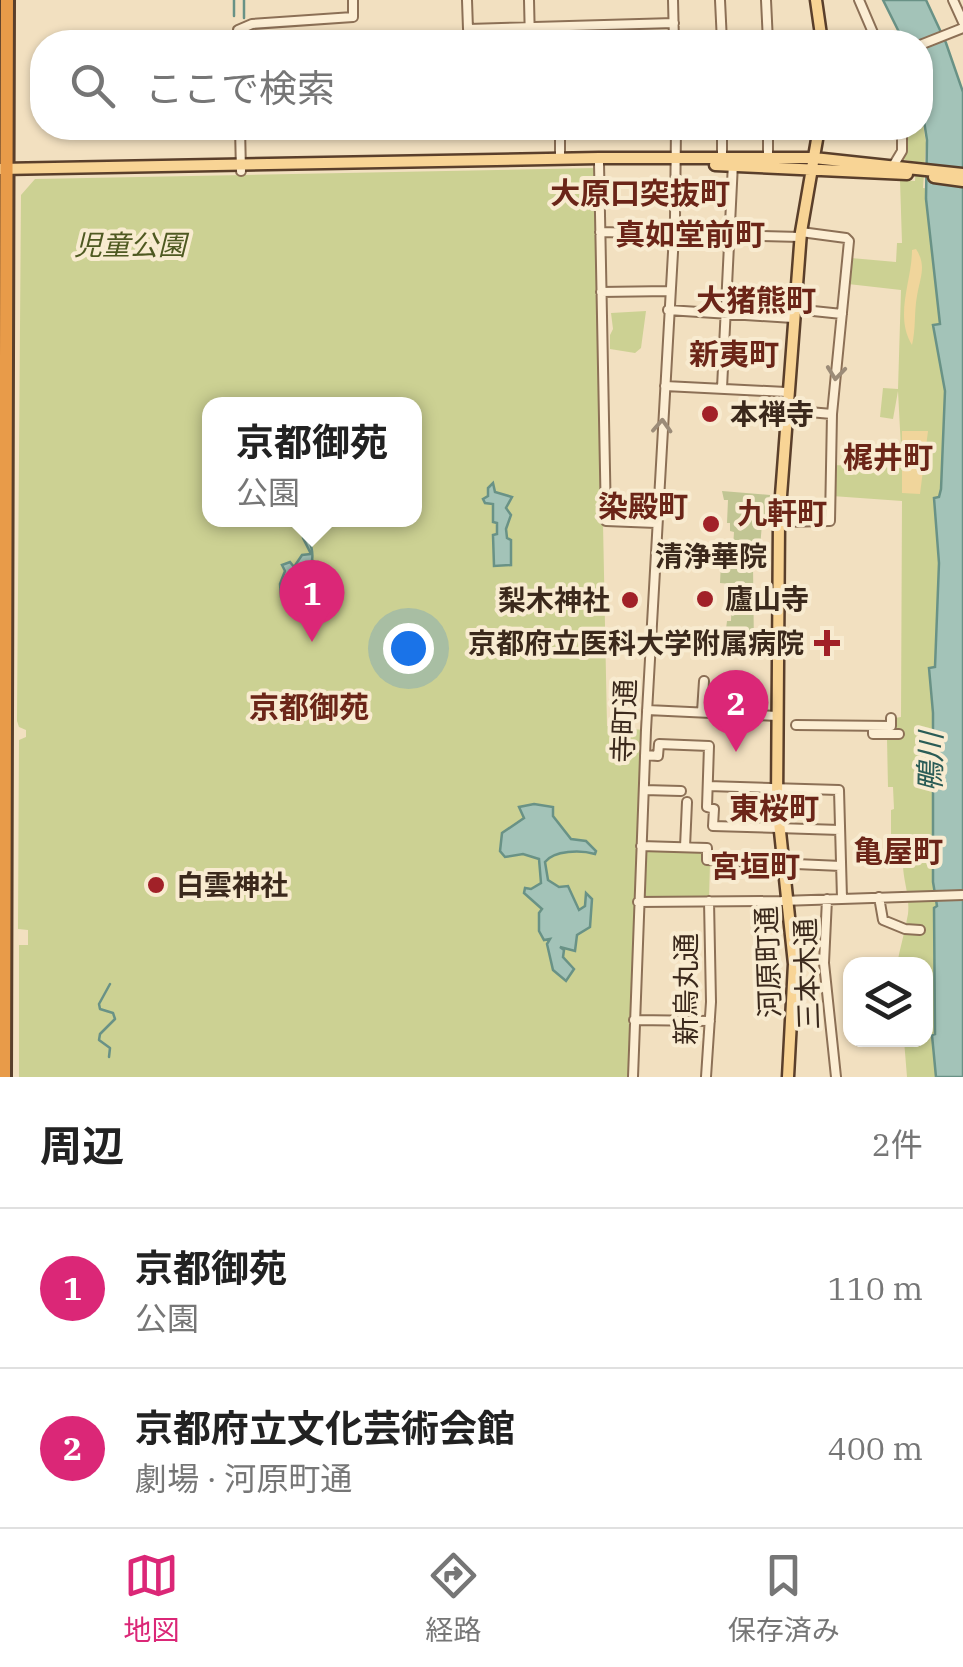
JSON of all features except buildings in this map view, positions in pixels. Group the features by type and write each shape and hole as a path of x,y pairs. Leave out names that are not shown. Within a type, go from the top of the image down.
{"highway":[{"path":"7,1077 7,170 3,26 10,0"},
{"path":"6,552 3,364 7,322 4,263 10,0"},
{"path":"5,908 2,853 6,788"}],"main road":[{"path":"816,0 820,30"},
{"name":"河原町通","path":"788,1077 794,964 776,788 778,522 793,313 817,140"},
{"path":"241,168 560,159 768,160 813,164"},
{"path":"7,170 676,161"},
{"path":"729,161 897,168 963,178"}],"street":[{"path":"238,30 252,24 353,16 353,0"},
{"path":"467,0 468,30 674,23"},
{"path":"529,0 530,28"},
{"path":"673,0 674,30"},
{"path":"720,0 721,30"},
{"path":"766,0 767,30"},
{"path":"859,0 870,30"},
{"path":"933,39 961,27 953,0"},
{"path":"240,140 241,168"},
{"path":"560,140 560,159"},
{"name":"寺町通","path":"633,1077 638,902 676,140"},
{"path":"722,388 729,234 729,161 725,140"},
{"path":"768,140 768,160"},
{"path":"897,168 902,140"},
{"path":"599,163 606,521 656,524"},
{"path":"600,232 801,235 849,241 832,414 830,521 778,522"},
{"path":"602,292 669,290"},
{"path":"668,310 842,314"},
{"path":"665,386 786,392"},
{"path":"785,410 832,414"},
{"path":"702,712 704,681"},
{"path":"647,710 777,716"},
{"path":"796,726 896,726"},
{"path":"645,755 658,756 658,744 709,746 707,808 714,809 713,826 840,830"},
{"path":"708,786 776,788"},
{"name":"三本木通","path":"776,788 839,790 842,898"},
{"path":"644,790 681,791"},
{"path":"685,847 687,802"},
{"path":"641,846 708,848 707,860 841,866"},
{"path":"638,902 963,894"},
{"path":"879,896 884,920 905,929 920,930"},
{"name":"三本木通","path":"827,899 824,963 836,1077"},
{"name":"新烏丸通","path":"706,1077 710,1021 709,901"},
{"path":"634,1020 710,1021"}],"green space":[{"path":"903,140 926,140 923,188 963,192 963,1077 907,1077 905,1047 933,1047 933,957 899,957 908,901 903,864 891,864 894,809 893,787 888,787 887,739 895,739 895,718 901,717 902,501 832,496 833,465 902,468 898,391 893,419 880,417 883,388 898,389 901,290 848,284 851,258 896,262 897,243 902,243 900,180 915,181 916,162 901,159"},
{"name":"京都御苑","path":"596,168 607,726 643,730 630,1077 19,1077 19,945 28,945 28,930 18,929 19,740 26,737 26,730 17,721 21,195 35,179"},
{"path":"646,311 641,348 635,353 610,349 611,313"},
{"path":"722,491 770,495 769,524 762,524 759,559 739,558 739,563 753,565 754,650 746,651 746,658 742,658 740,644 722,644 722,629 731,621 732,584 720,583 721,562 732,562 734,532 727,523 728,500 724,500"},
{"path":"647,848 705,850 710,863 709,900 644,899"}],"sand":[{"path":"916,249 922,272 912,345 904,310 912,250"},
{"path":"902,431 928,431 920,494 902,493"}],"water":[{"path":"883,0 926,0 963,92 963,1077 936,1077 933,1046 937,906 933,882 933,713 929,668 935,667 939,563 934,498 939,497 941,489 945,391 933,325 940,324 926,199 927,140 933,140 933,30 898,30"},
{"path":"493,483 495,492 512,497 506,508 511,515 506,529 511,540 511,565 494,566 493,535 497,534 497,523 493,522 493,504 483,499"},
{"path":"303,527 307,527 312,560 318,565 311,579 323,596 319,609 304,612 293,609 281,597 280,584 285,571 282,565 290,562 294,567 302,555 311,554 303,538"},
{"path":"519,807 553,807 553,816 571,839 586,841 596,851 561,853 545,862 548,880 559,887 568,886 579,910 585,906 586,893 592,899 590,927 577,935 575,951 560,947 574,969 566,981 553,970 547,944 550,939 544,940 539,931 542,909 524,893 525,888 541,883 539,859 523,854 505,857 500,851 502,833 524,818"}],"waterway":[{"path":"234,0 234,16"},
{"path":"244,0 244,18"},
{"path":"109,1057 110,1048 99,1040 115,1019 113,1013 100,1009 99,1004 110,984"}],"place":[{"name":"本禅寺","path":"710,414"},
{"name":"清浄華院","path":"711,524"},
{"name":"廬山寺","path":"705,599"},
{"name":"梨木神社","path":"630,600"},
{"name":"京都御苑","path":"312,642"},
{"name":"京都府立医科大学附属病院","path":"827,643"},
{"name":"京都府立文化芸術会館","path":"736,752"},
{"name":"白雲神社","path":"156,885"}],"district":[{"name":"大原口突抜町","path":"640,194"},
{"name":"真如堂前町","path":"690,235"},
{"name":"大猪熊町","path":"756,301"},
{"name":"新夷町","path":"734,355"},
{"name":"梶井町","path":"888,458"},
{"name":"染殿町","path":"643,507"},
{"name":"九軒町","path":"782,514"},
{"name":"京都御苑","path":"309,708"},
{"name":"東桜町","path":"774,809"},
{"name":"亀屋町","path":"898,852"},
{"name":"宮垣町","path":"755,867"}],"park label":[{"name":"児童公園","path":"130,245"}],"water label":[{"name":"鴨川","path":"931,762"}]}
